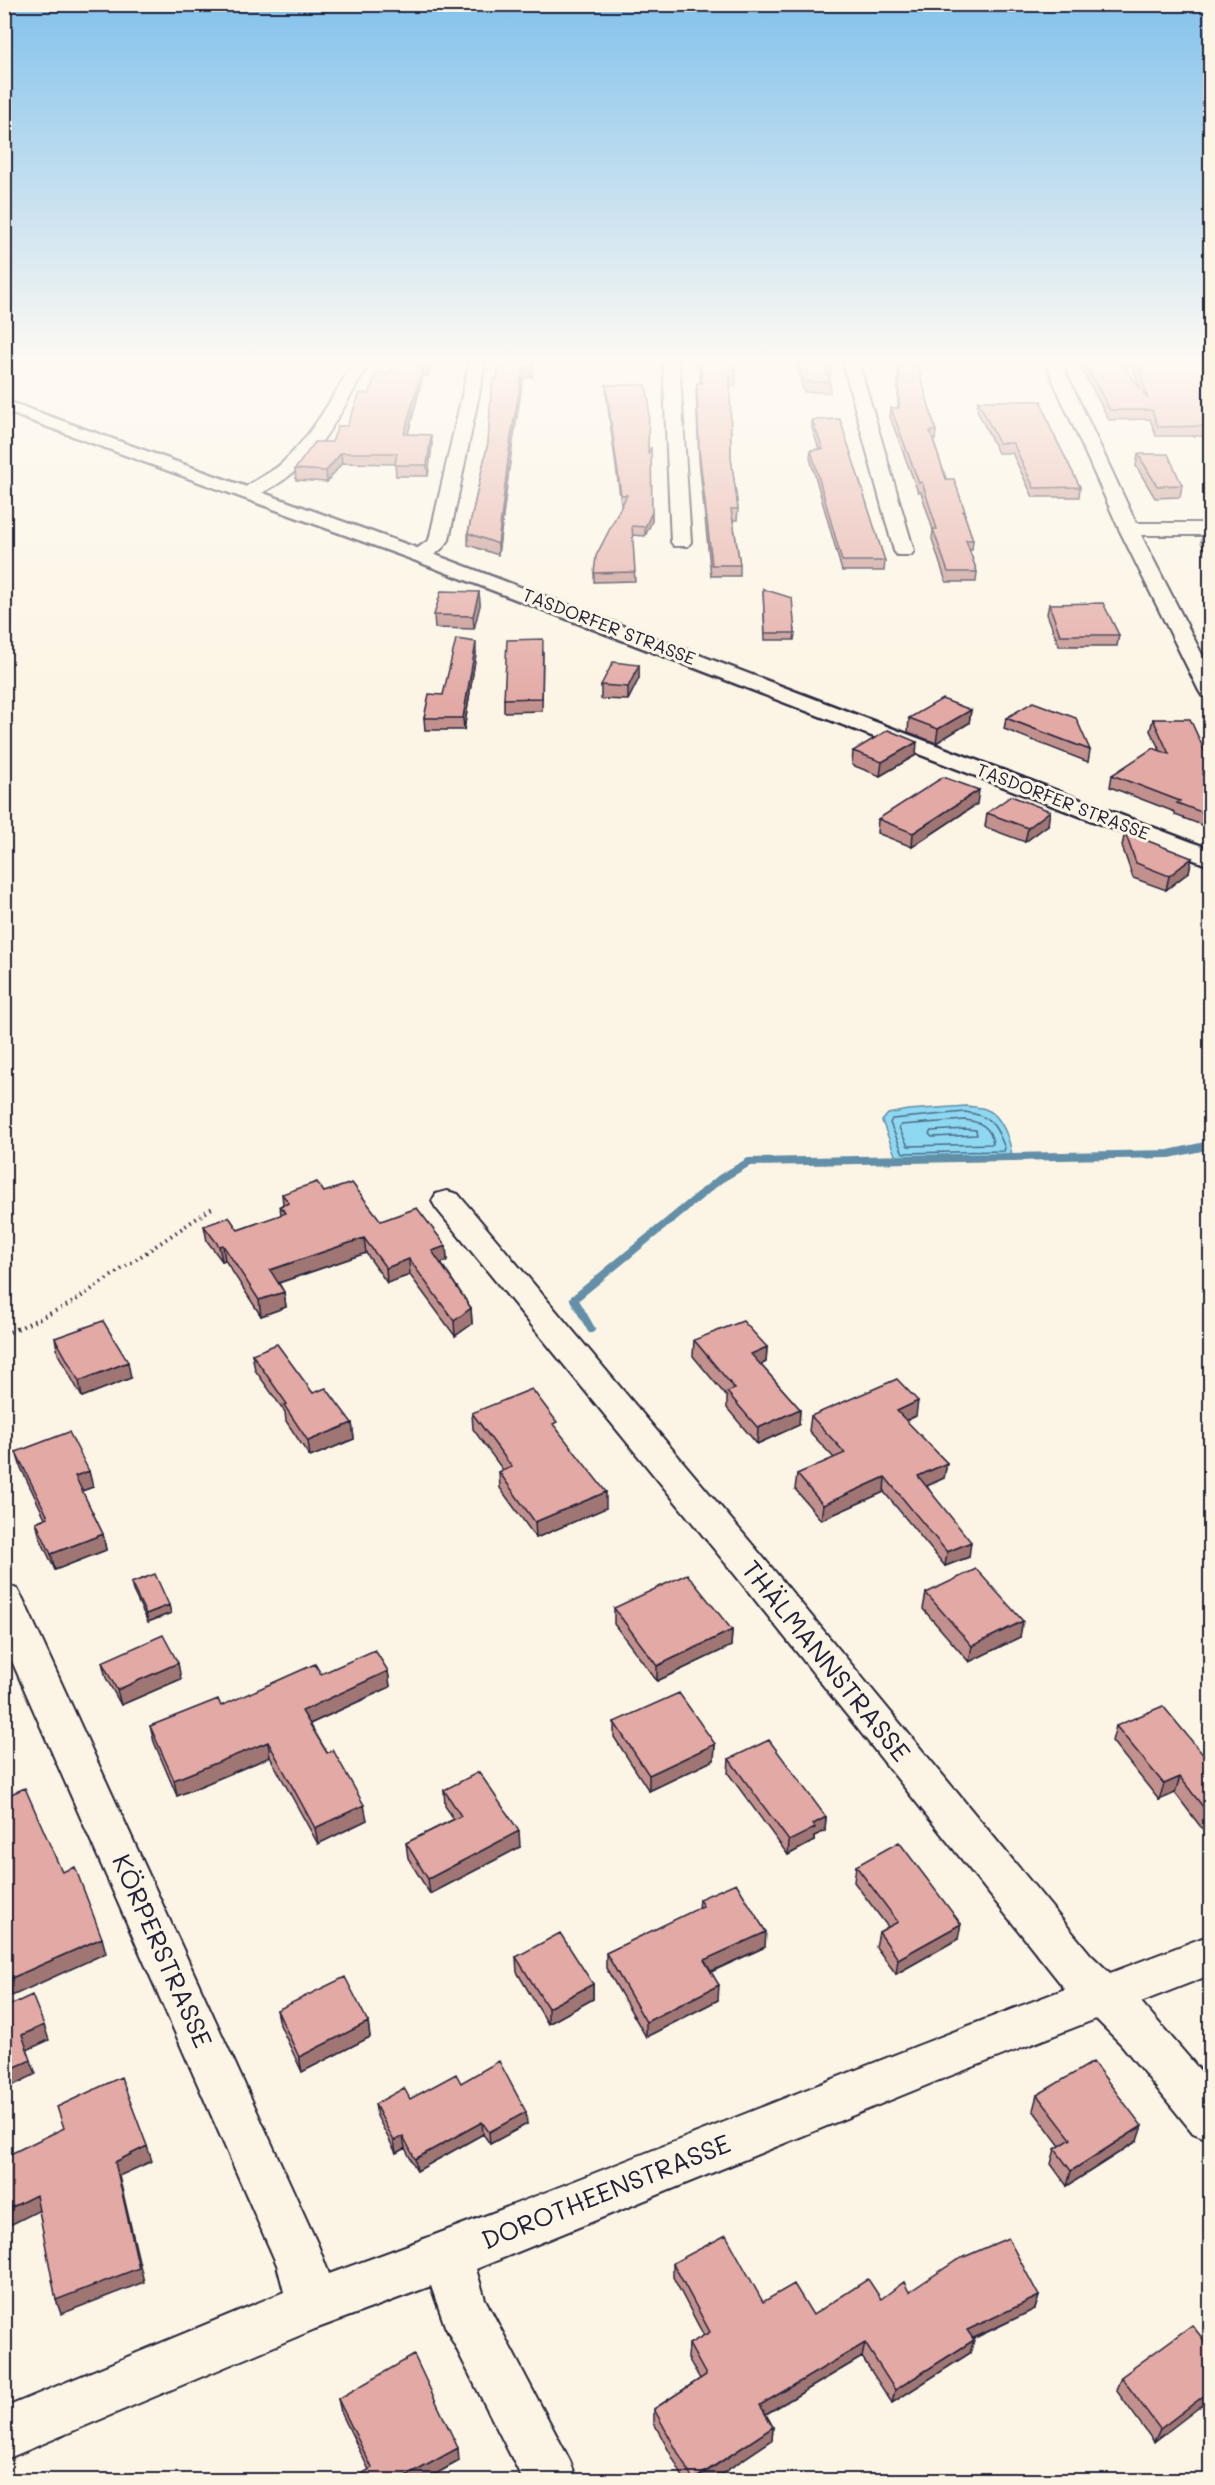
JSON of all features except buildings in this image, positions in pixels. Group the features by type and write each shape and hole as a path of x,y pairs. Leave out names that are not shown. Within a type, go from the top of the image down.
{"main road":[{"name":"TASDORFER STRASSE","path":"205,476 418,555 1210,858"}],"street":[{"path":"250,492 279,476"},
{"path":"418,555 436,545 439,540 453,476"},
{"path":"677,476 681,542"},
{"path":"883,476 904,551"},
{"path":"1105,476 1210,691"},
{"path":"1129,529 1210,529"},
{"name":"THÄLMANNSTRASSE","path":"447,1201 749,1566 1076,1970 1137,2029 1210,2116"},
{"name":"KÖRPERSTRASSE","path":"4,1599 301,2262 313,2305"},
{"name":"DOROTHEENSTRASSE","path":"4,2434 313,2305 447,2256 921,2066 1210,1955"},
{"path":"447,2256 463,2308 551,2481"}],"path":[{"path":"4,1335 70,1304 215,1206"}],"water":[{"path":"966,1106 985,1109 1001,1122 1008,1137 1012,1158 897,1160 882,1121 888,1114 908,1110"}],"waterway":[{"path":"591,1329 574,1299 720,1179 749,1162 1169,1154 1210,1145"}]}
